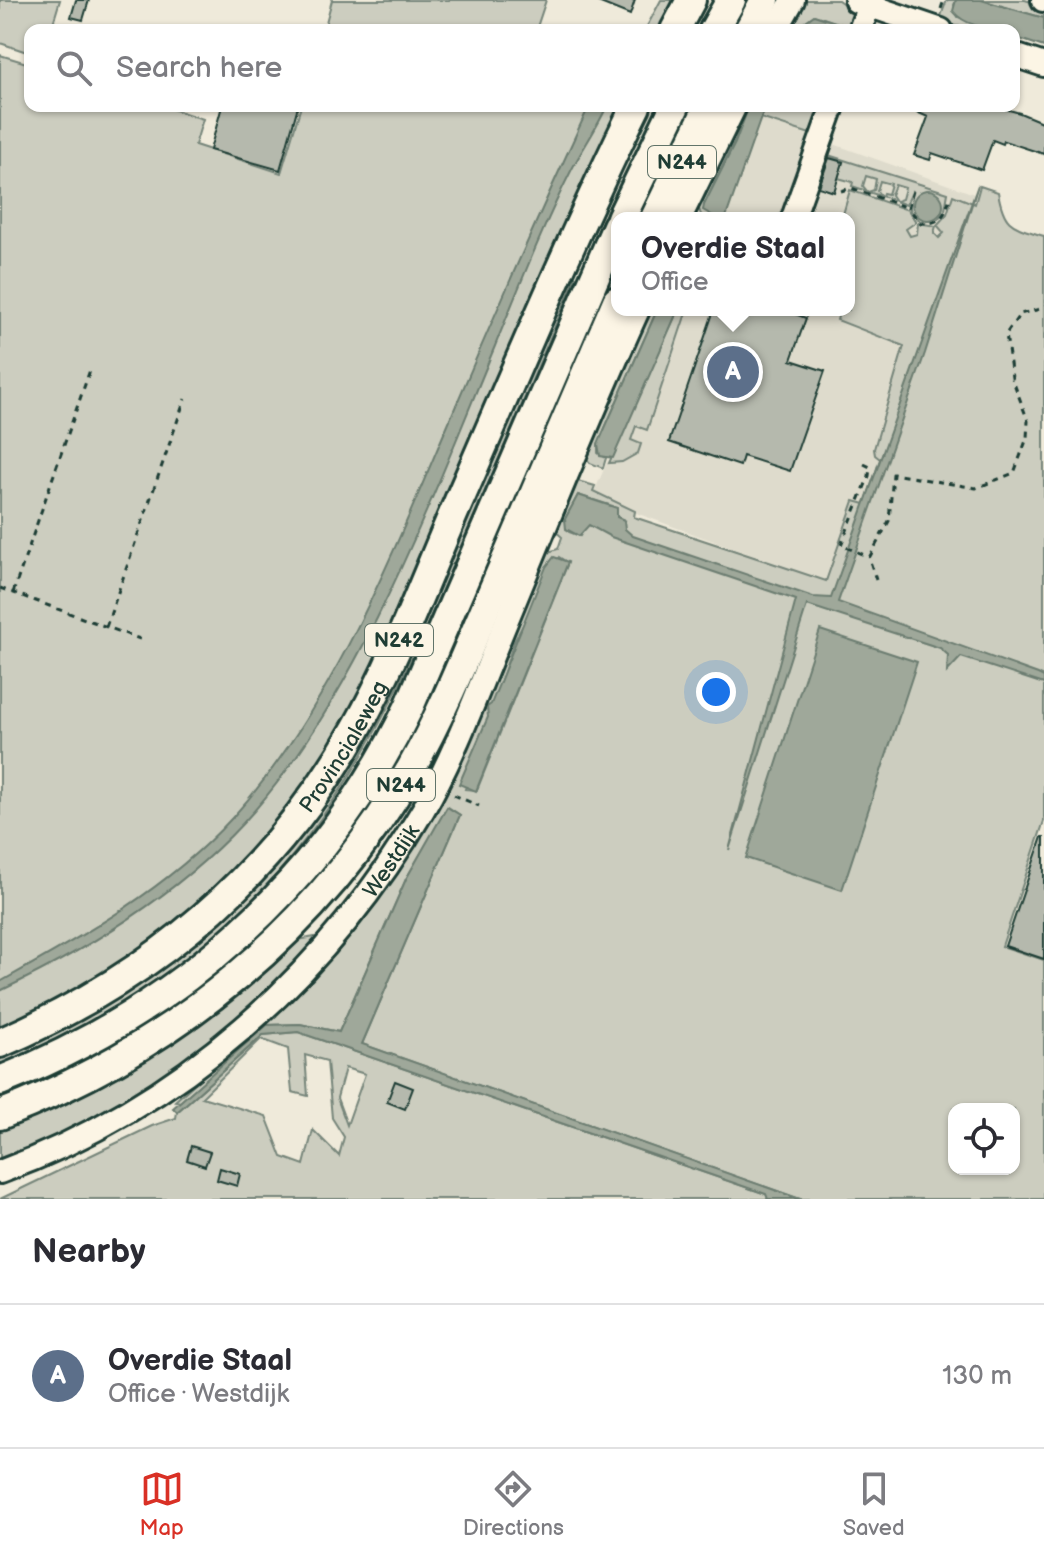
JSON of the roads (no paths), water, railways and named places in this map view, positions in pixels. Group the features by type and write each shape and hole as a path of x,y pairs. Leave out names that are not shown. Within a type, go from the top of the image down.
{"main road":[{"path":"678,24 691,0"},
{"path":"717,24 731,0"},
{"path":"752,24 765,0"},
{"name":"Provincialeweg","path":"0,1043 99,996 194,927 253,872 326,779 380,682 572,240 633,112"},
{"path":"624,212 672,112"},
{"name":"N244","path":"658,212 706,112"},
{"name":"Provincialeweg","path":"0,1081 112,1029 200,970 280,896 344,818 378,765 409,707 611,240"},
{"name":"Westdijk","path":"0,1115 56,1092 135,1051 212,998 300,918 360,846 412,767 445,700 611,315"}],"street":[{"path":"779,24 793,0"},
{"path":"861,24 863,3 924,24"},
{"path":"1020,57 1044,65"},
{"path":"683,212 732,112"},
{"path":"795,212 831,112"},
{"name":"Westdijk","path":"0,1172 57,1149 144,1102 244,1027 293,983 360,905 436,786 635,316"}],"place":[{"name":"Overdie Staal","path":"733,372"}]}
